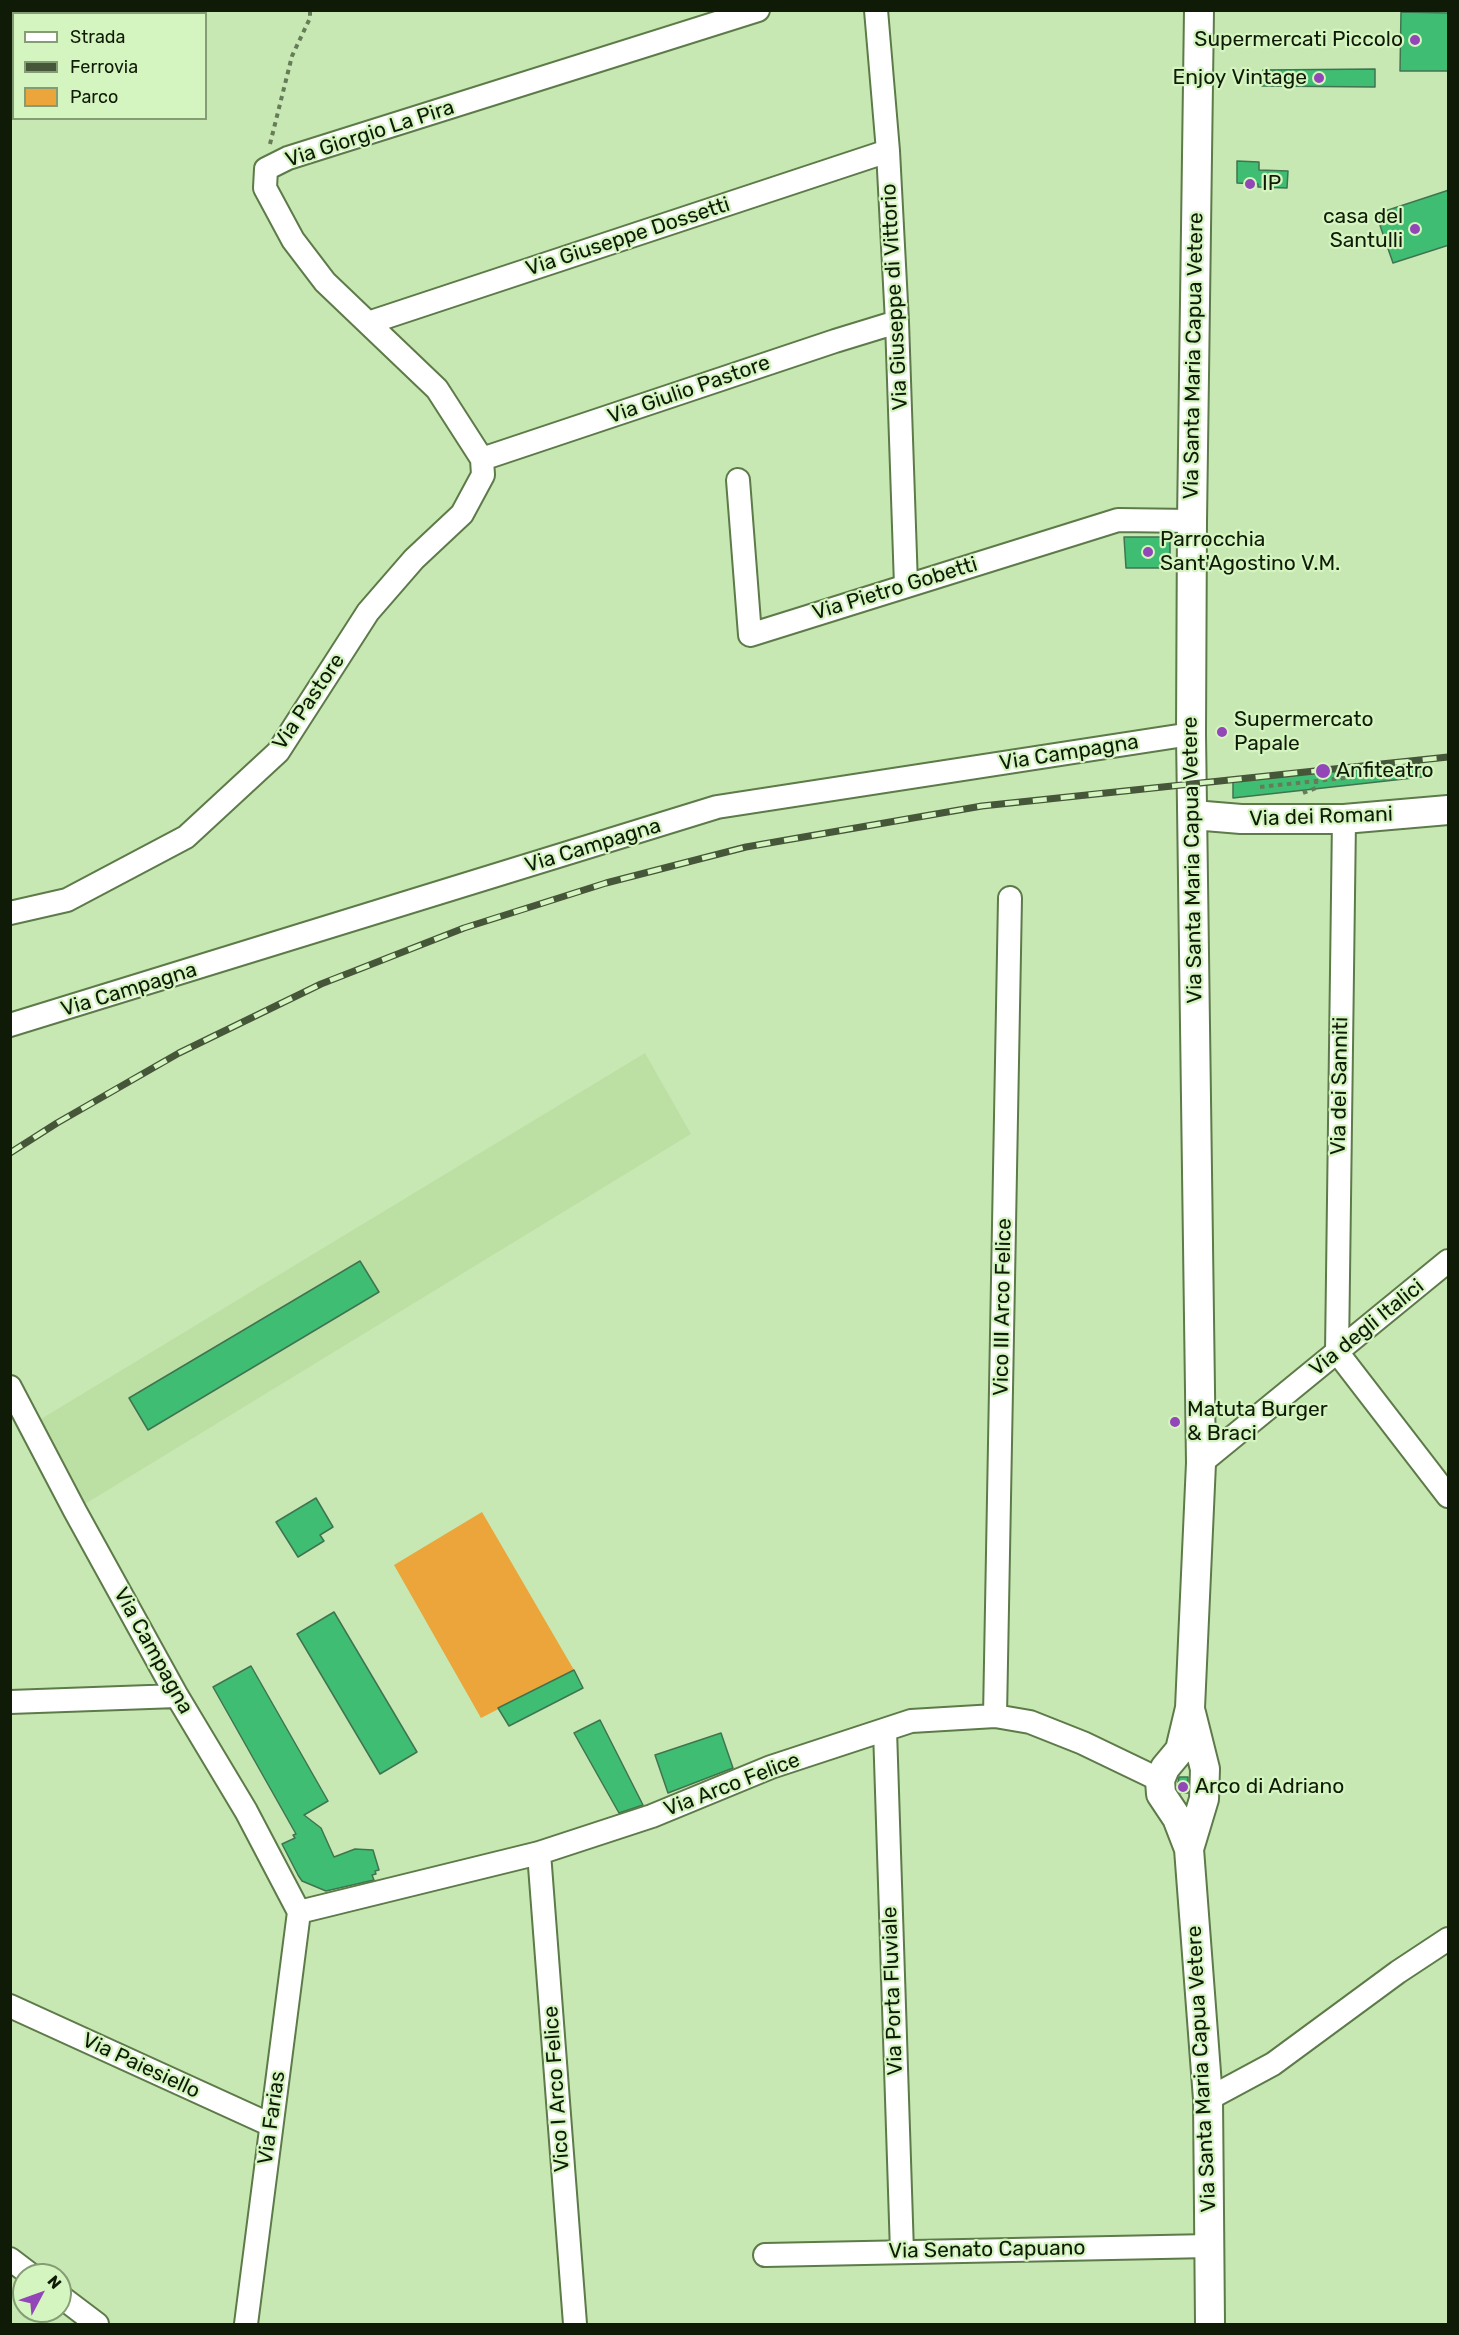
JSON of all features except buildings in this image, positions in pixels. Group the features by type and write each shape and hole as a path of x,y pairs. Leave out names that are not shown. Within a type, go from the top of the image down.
{"main road":[{"name":"Via Santa Maria Capua Vetere","path":"1190,1708 1201,1463 1191,734 1199,10"},
{"name":"Via dei Romani","path":"1193,814 1240,819 1344,819 1449,810"},
{"path":"1190,1708 1180,1750 1165,1768 1160,1780 1161,1794 1177,1818 1190,1849"},
{"path":"1190,1708 1205,1769 1204,1799 1190,1849"},
{"name":"Via Santa Maria Capua Vetere","path":"1190,1849 1208,2099 1210,2325"}],"street":[{"name":"Via Giorgio La Pira","path":"482,459 436,389 325,282 293,240 266,188 266,169 288,158 758,10"},
{"name":"Via Giuseppe di Vittorio","path":"876,10 888,151 897,322 906,585"},
{"name":"Via Giuseppe Dossetti","path":"368,323 888,151"},
{"name":"Via Giulio Pastore","path":"482,459 897,322"},
{"name":"Via Pastore","path":"10,913 67,900 186,837 278,752 368,612 414,559 462,514 483,475 482,459"},
{"name":"Via Pietro Gobetti","path":"738,480 750,635 1118,520 1192,520"},
{"name":"Via Campagna","path":"10,1025 717,807 1191,734"},
{"name":"Via dei Sanniti","path":"1337,1352 1344,819"},
{"name":"Vico III Arco Felice","path":"995,1716 1011,898"},
{"name":"Via degli Italici","path":"1201,1463 1447,1266"},
{"path":"1337,1352 1449,1496"},
{"name":"Via Campagna","path":"10,1387 75,1511 177,1696 246,1811 299,1912"},
{"path":"10,1702 177,1696"},
{"name":"Via Arco Felice","path":"299,1912 539,1853 652,1816 771,1767 911,1721 995,1716 1030,1722 1083,1743 1160,1780"},
{"name":"Via Porta Fluviale","path":"885,1730 902,2252"},
{"name":"Vico I Arco Felice","path":"539,1853 575,2325"},
{"name":"Via Farias","path":"246,2325 299,1912"},
{"path":"1208,2099 1273,2064 1398,1972 1449,1939"},
{"name":"Via Paiesiello","path":"10,2006 271,2125"},
{"name":"Via Senato Capuano","path":"765,2255 1209,2246"},
{"path":"72,2305 98,2325"}],"path":[{"path":"266,169 272,133 292,56 310,18 310,10"},
{"path":"1260,787 1410,771"},
{"path":"1316,781 1316,789"}],"shaded area":[{"path":"645,1053 691,1134 85,1504 41,1419"}],"green space":[{"path":"11,10 123,10 122,12 12,12 11,91"},
{"path":"482,1512 574,1670 481,1718 394,1565"}],"railway":[{"path":"10,1153 57,1123 179,1053 321,984 464,928 606,883 746,847 982,806 1448,757"}],"place":[{"name":"Supermercati Piccolo","path":"1415,40"},
{"name":"Enjoy Vintage","path":"1319,78"},
{"name":"IP","path":"1250,184"},
{"name":"casa del Santulli","path":"1415,229"},
{"name":"Parrocchia Sant'Agostino V.M.","path":"1148,552"},
{"name":"Supermercato Papale","path":"1222,732"},
{"name":"Anfiteatro","path":"1323,771"},
{"name":"Matuta Burger & Braci","path":"1175,1422"},
{"name":"Arco di Adriano","path":"1183,1787"}]}
